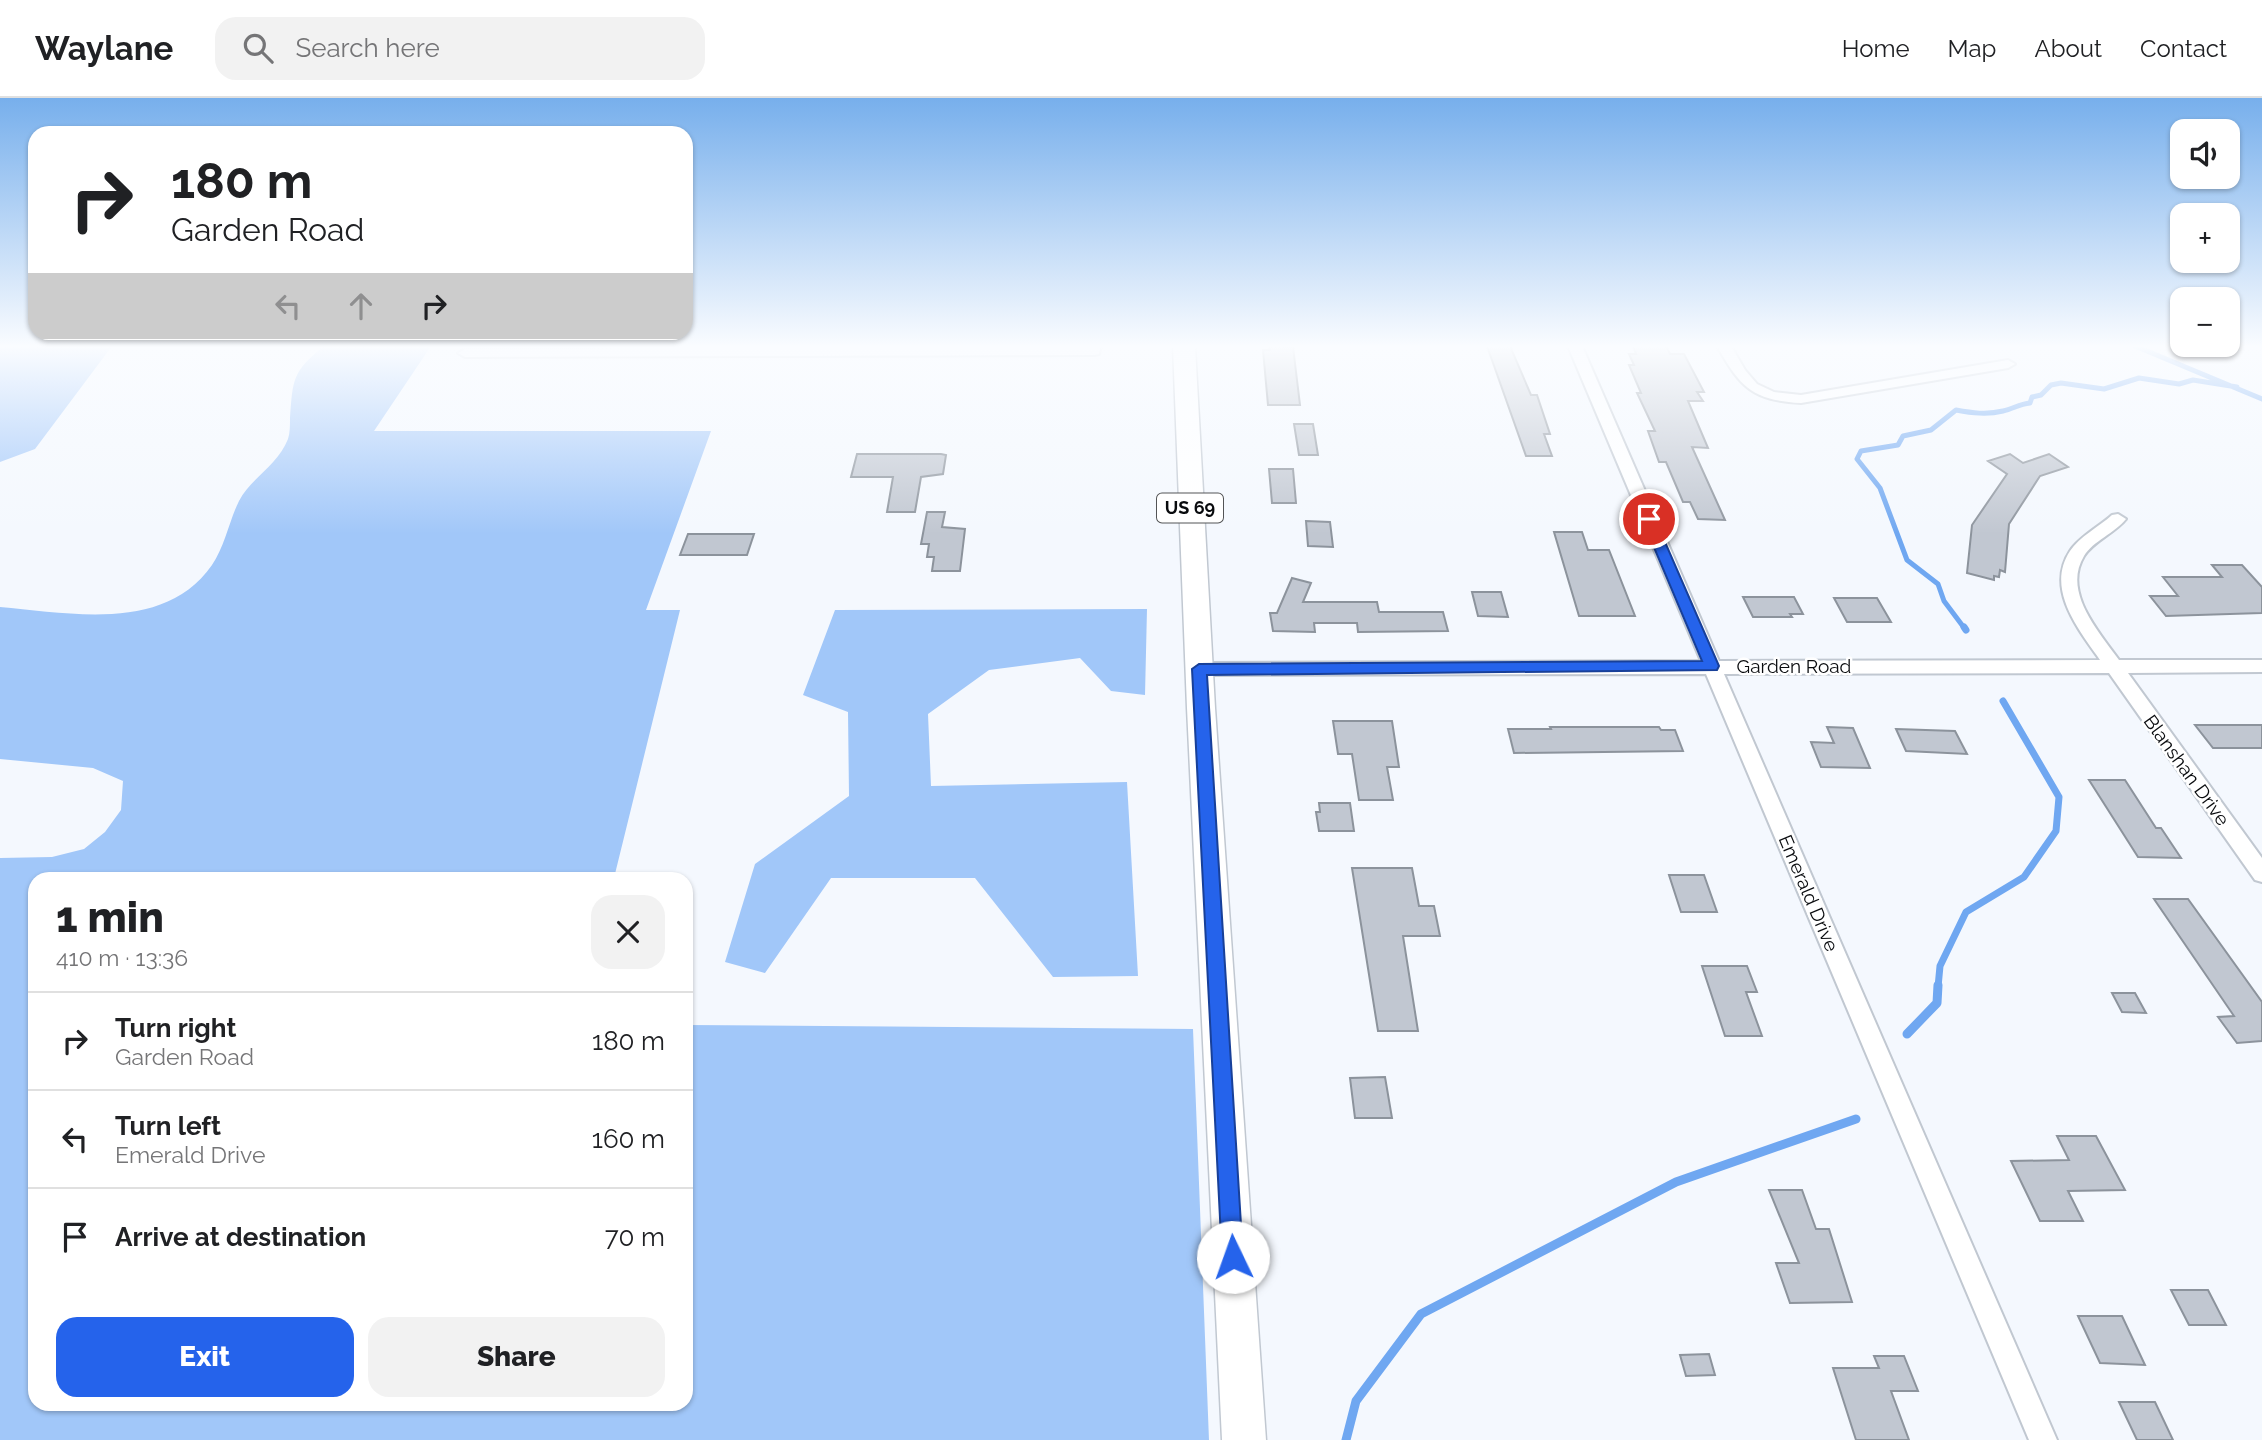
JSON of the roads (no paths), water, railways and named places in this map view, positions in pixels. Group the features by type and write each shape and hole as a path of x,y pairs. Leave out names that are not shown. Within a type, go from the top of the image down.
{"main road":[{"name":"US 69","path":"1187,409 1199,669 1244,1440"}],"street":[{"name":"Emerald Drive","path":"1602,409 2043,1440"},
{"name":"Blanshan Drive","path":"2118,519 2077,552 2069,582 2078,616 2262,874"},
{"name":"Garden Road","path":"1199,669 2262,666"}],"waterway":[{"path":"1965,629 1944,601 1938,584 1907,560 1880,488 1857,459 1861,451 1898,445 1903,436 1931,430 1956,410 1991,413 2011,409"},
{"path":"1938,987 1940,966 1966,912 2024,877 2056,831 2059,797 2003,701"},
{"path":"1907,1034 1937,1003 1938,985"},
{"path":"1346,1440 1356,1401 1421,1314 1676,1182 1856,1119"}]}
